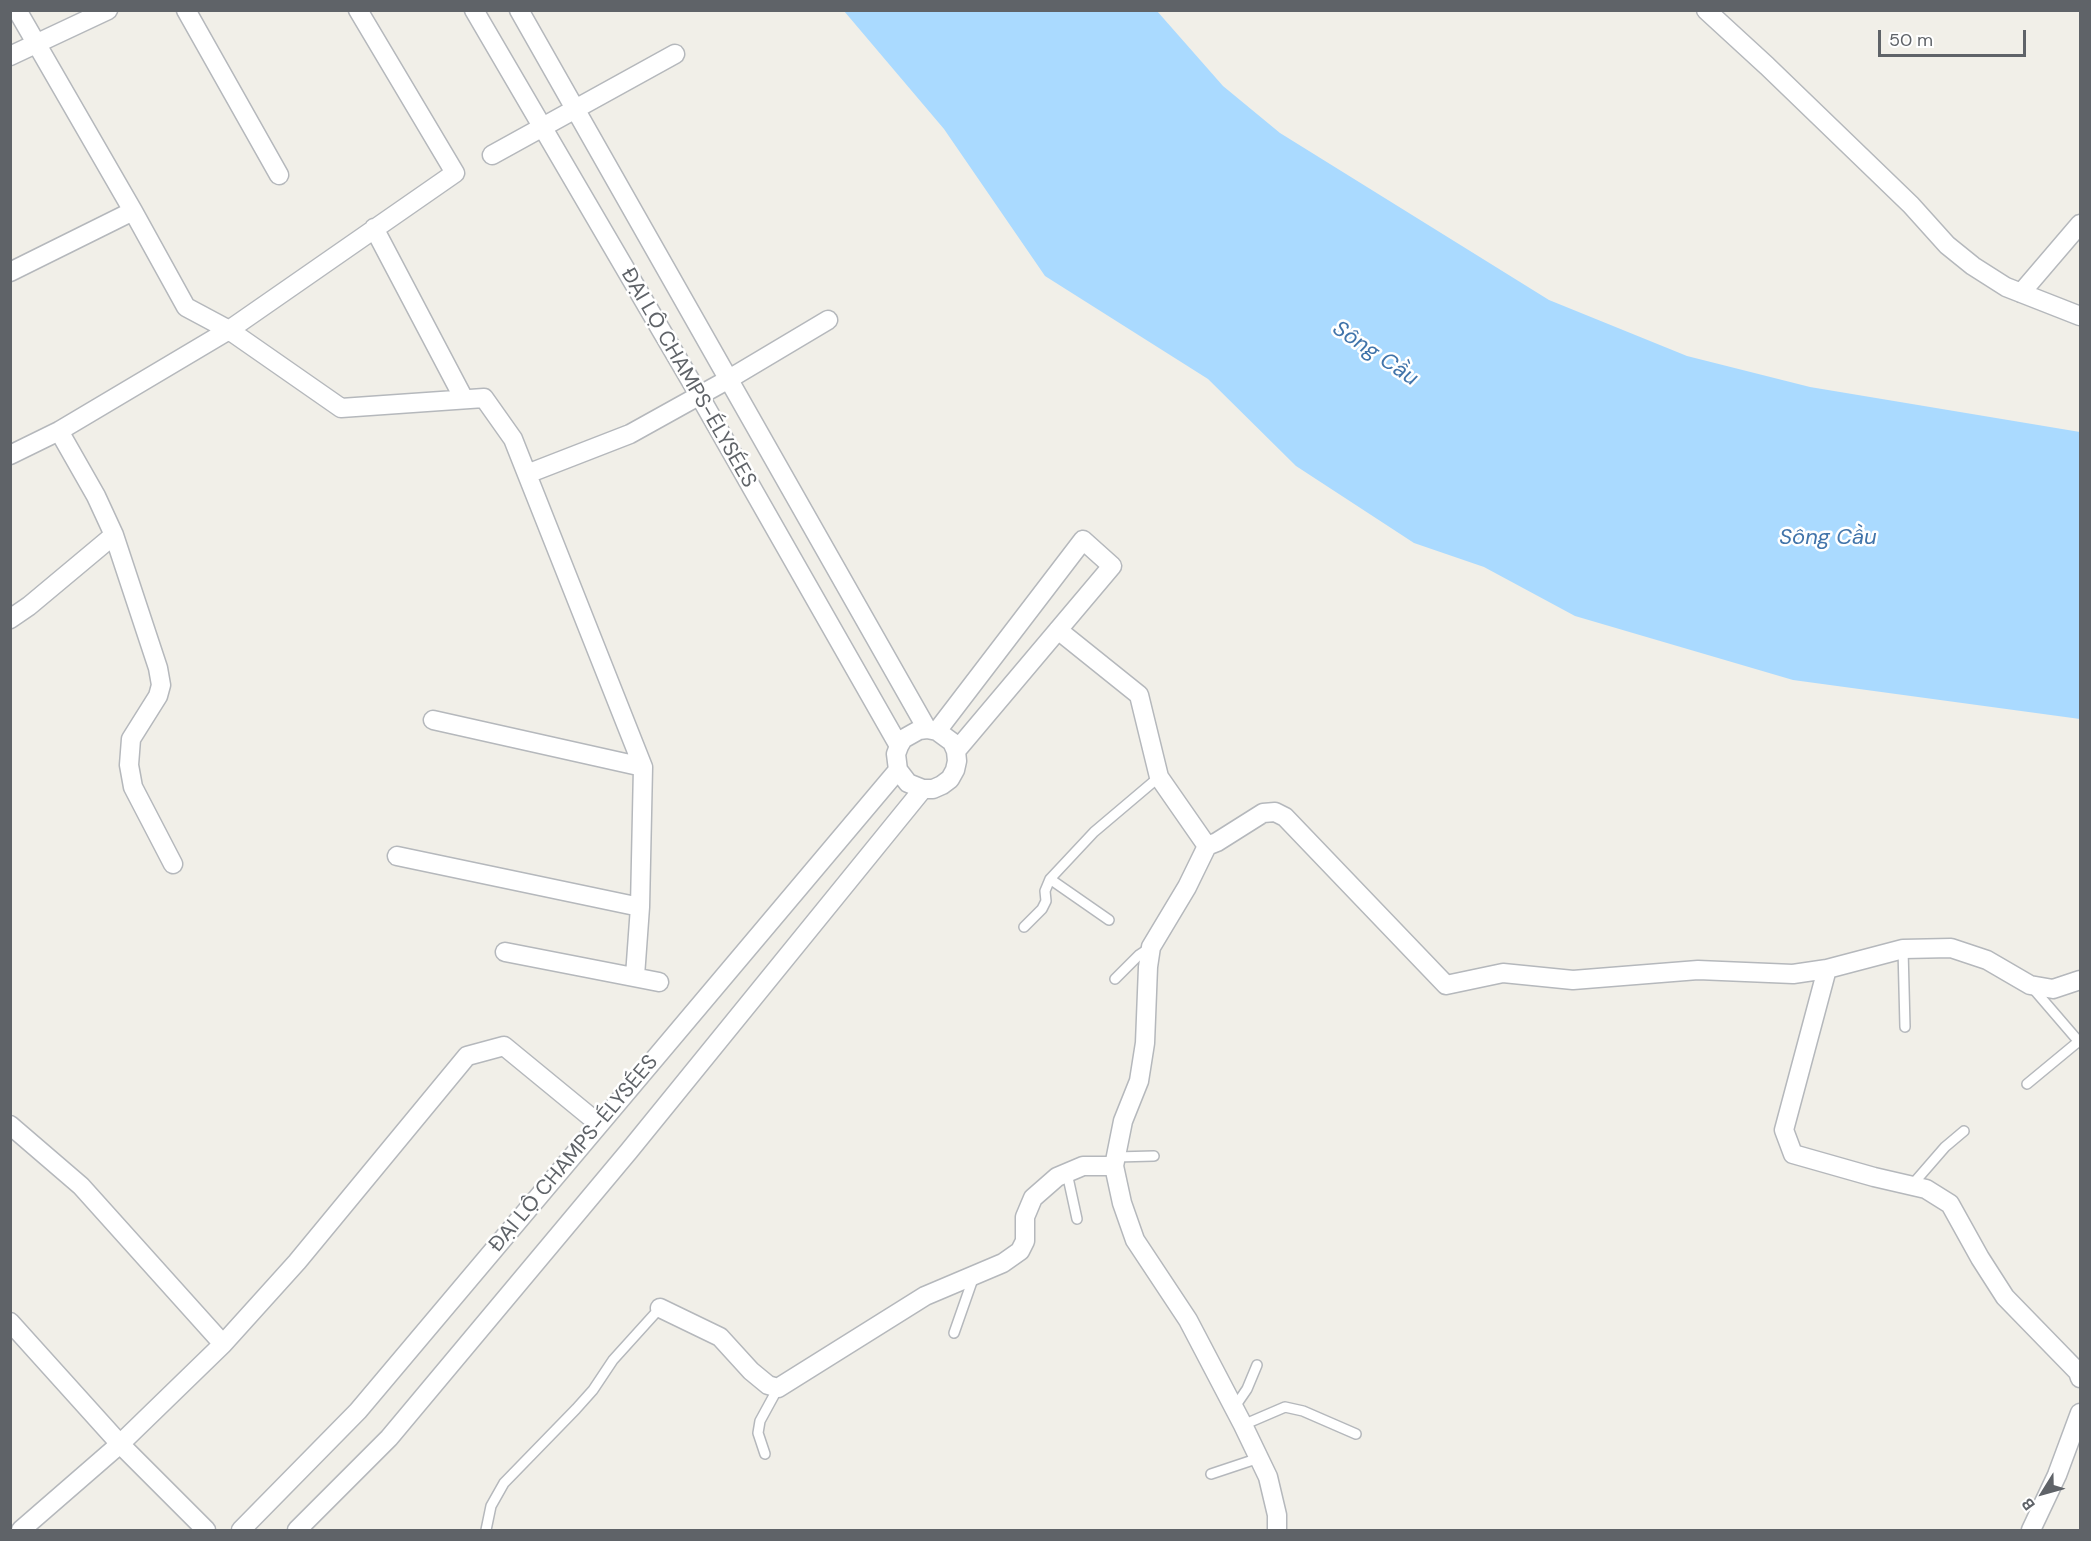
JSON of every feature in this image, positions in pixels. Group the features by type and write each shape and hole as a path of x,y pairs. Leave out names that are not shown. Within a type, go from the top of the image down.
{"street":[{"path":"17,10 186,307 229,330 341,408 484,398 513,439 643,767 640,908 635,976"},
{"path":"10,56 108,10"},
{"path":"186,10 279,175"},
{"path":"10,455 59,431 229,330 454,173 358,10"},
{"name":"ĐẠI LỘ CHAMPS-ÉLYSÉES","path":"474,10 699,396 899,746"},
{"name":"ĐẠI LỘ CHAMPS-ÉLYSÉES","path":"519,10 932,730 952,742 956,751"},
{"path":"1706,10 1911,205 1947,245 1973,266 2006,287 2080,316"},
{"path":"492,155 675,54"},
{"path":"10,272 133,211"},
{"path":"2021,293 2080,224"},
{"path":"374,228 464,399"},
{"path":"527,474 630,434 828,320"},
{"path":"59,431 96,496 114,534 159,668 161,685 158,696 131,739 129,765 133,787 173,864"},
{"path":"10,619 29,606 114,534"},
{"path":"1083,540 1112,566 1058,630 956,751 957,761 950,779 933,789 923,789 908,783 898,770 896,754 899,746 910,733 932,730 1083,540"},
{"path":"1058,630 1138,695 1159,777 1207,846"},
{"path":"433,720 643,767"},
{"name":"ĐẠI LỘ CHAMPS-ÉLYSÉES","path":"241,1530 358,1411 898,770"},
{"name":"ĐẠI LỘ CHAMPS-ÉLYSÉES","path":"297,1530 389,1438 629,1151 923,789"},
{"path":"1277,1530 1277,1515 1268,1477 1243,1425 1188,1320 1135,1240 1122,1203 1115,1162 1123,1122 1138,1081 1143,1053 1151,947 1188,887 1207,846 1263,813 1275,812 1286,817 1446,985 1503,973 1573,980 1698,970 1792,974 1827,969 1903,949 1951,948 1987,960 2030,985 2053,989 2080,980"},
{"path":"397,855 640,908"},
{"path":"505,952 659,982"},
{"path":"1827,969 1784,1130 1793,1154 1926,1189 1950,1204 2005,1297 2078,1372 2080,1378"},
{"path":"21,1530 120,1444 223,1344 297,1262 467,1056 504,1046 599,1124"},
{"path":"10,1125 81,1186 223,1344"},
{"path":"660,1308 720,1337 751,1371 768,1385 778,1388 925,1296 1003,1263 1020,1251 1024,1240 1025,1217 1033,1197 1057,1177 1083,1166 1115,1162"},
{"path":"10,1322 120,1444 206,1530"},
{"path":"2031,1530 2057,1475 2080,1413"}],"lane":[{"path":"1024,927 1042,909 1046,901 1050,879 1094,832 1159,777"},
{"path":"1050,879 1109,920"},
{"path":"1115,979 1139,955 1151,947"},
{"path":"1903,949 1905,1028"},
{"path":"2027,1084 2080,1042 2030,985"},
{"path":"1912,1186 1945,1147 1964,1131"},
{"path":"1115,1162 1154,1156"},
{"path":"1067,1173 1077,1219"},
{"path":"954,1333 974,1275"},
{"path":"486,1530 491,1506 504,1482 576,1409 593,1390 613,1360 660,1308"},
{"path":"1234,1408 1247,1389 1257,1365"},
{"path":"765,1454 758,1433 760,1421 778,1388"},
{"path":"1243,1425 1285,1407 1303,1411 1356,1434"},
{"path":"1211,1474 1259,1458"}],"water":[{"name":"Sông Cầu","path":"844,11 1157,11 1223,86 1280,133 1549,300 1687,356 1810,387 2080,432 2080,719 1793,680 1575,616 1484,567 1414,543 1296,466 1208,379 1045,276 944,129"}]}
